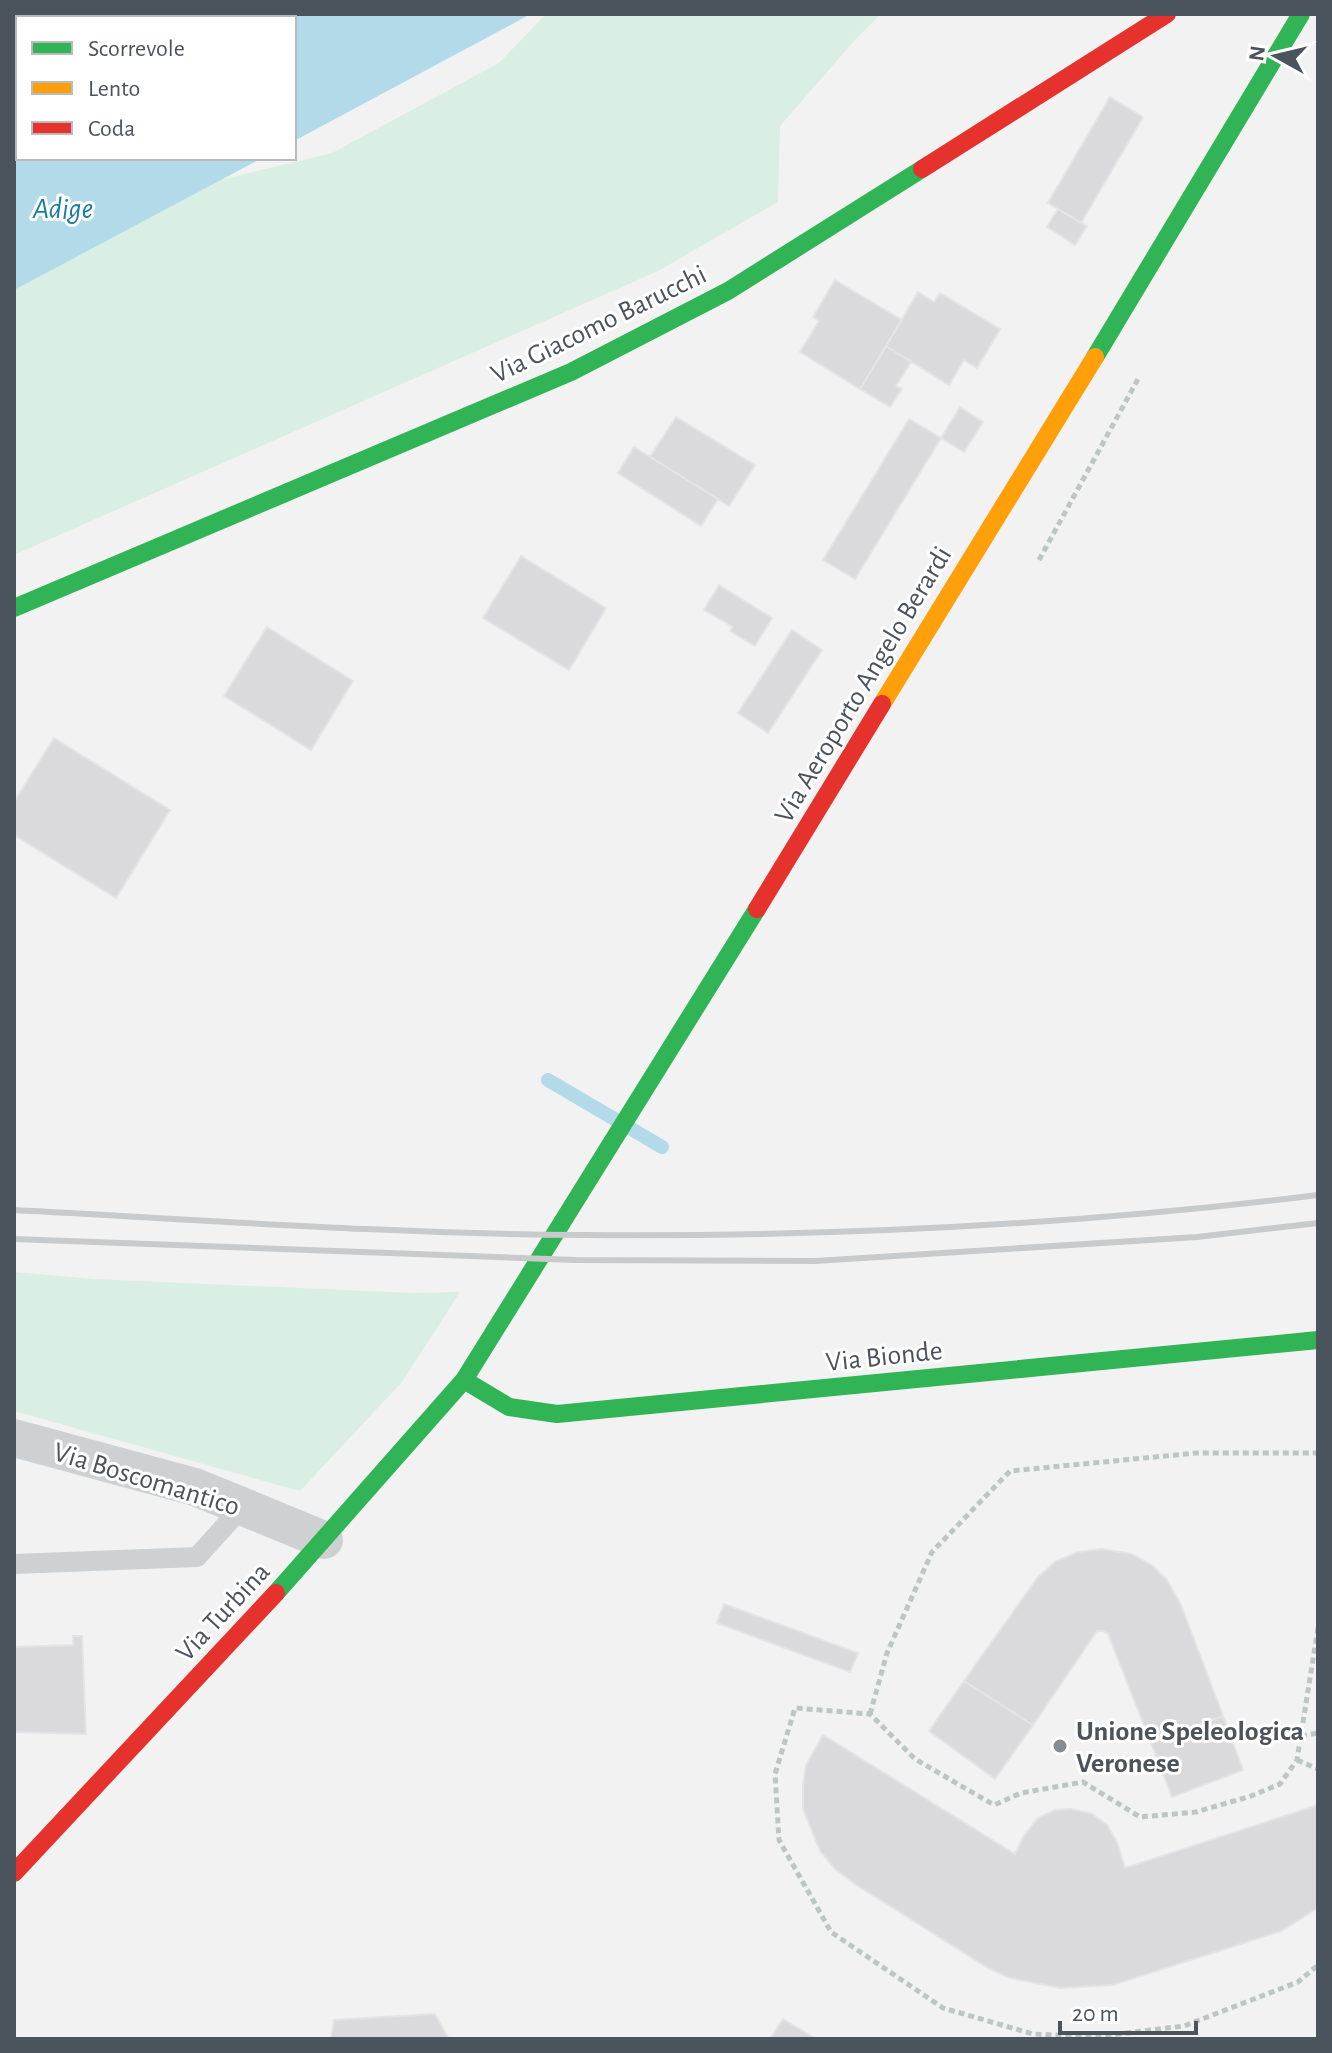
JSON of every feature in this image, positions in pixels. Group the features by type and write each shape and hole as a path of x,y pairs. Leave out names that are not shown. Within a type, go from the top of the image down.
{"street":[{"name":"Via Giacomo Barucchi","path":"14,608 597,359 728,291 1167,14"},
{"name":"Via Aeroporto Angelo Berardi","path":"464,1380 688,1023 1200,186 1301,14"},
{"name":"Via Bionde","path":"464,1380 509,1407 557,1414 1318,1340"},
{"name":"Via Turbina","path":"14,1873 324,1540 464,1380"},
{"name":"Via Boscomantico","path":"14,1438 195,1487 324,1540"}],"lane":[{"path":"14,1564 197,1557 243,1506"}],"path":[{"path":"870,1714 887,1653 932,1552 1010,1471 1196,1453 1318,1453"},
{"path":"1318,1628 1297,1760 1280,1784 1196,1812 1140,1817 1083,1782 1021,1793 994,1805 915,1759 870,1714 795,1708 775,1774 779,1840 831,1932 943,2008 1033,2034 1094,2037 1184,2026 1298,1982 1318,1965"},
{"path":"1301,1736 1318,1733"},
{"path":"1297,1760 1318,1769"}],"green space":[{"path":"546,14 881,14 780,126 778,202 658,271 14,555 14,242 99,209 332,153 499,63"},
{"path":"14,1272 94,1279 412,1293 460,1292 402,1382 300,1491 14,1411"}],"water":[{"name":"Adige","path":"14,14 531,14 296,140 296,16 16,16 16,160 258,160 14,290"}],"building":[{"path":"1110,97 1143,117 1081,223 1048,203"},
{"path":"1058,209 1087,226 1075,245 1047,227"},
{"path":"835,280 902,320 860,389 800,352 819,321 813,317"},
{"path":"918,292 934,302 940,293 1000,329 977,368 964,360 949,385 886,346"},
{"path":"886,346 911,362 896,386 902,389 890,407 860,389"},
{"path":"960,407 983,422 964,452 941,438"},
{"path":"676,417 755,465 729,506 650,457"},
{"path":"909,419 941,438 855,579 823,560"},
{"path":"634,447 718,499 701,526 618,473"},
{"path":"521,556 606,608 569,670 483,618"},
{"path":"719,585 772,618 755,646 730,631 733,627 704,610"},
{"path":"267,627 353,681 311,750 224,696"},
{"path":"792,630 822,650 768,733 738,713"},
{"path":"54,738 170,810 116,898 14,835 14,802"},
{"path":"1102,1549 1132,1554 1153,1566 1167,1580 1181,1605 1223,1716 1151,1743 1108,1634 1103,1631 1097,1631 1033,1725 964,1681 1038,1577 1056,1561 1078,1552"},
{"path":"724,1604 858,1653 850,1672 717,1623"},
{"path":"73,1636 82,1636 86,1734 14,1732 14,1647 73,1645"},
{"path":"964,1681 1033,1725 995,1779 929,1731"},
{"path":"1223,1716 1243,1770 1172,1797 1151,1743"},
{"path":"823,1735 1015,1854 1038,1818 1055,1810 1072,1809 1092,1814 1107,1825 1117,1842 1125,1868 1318,1805 1318,1908 1281,1931 1113,1985 1060,1988 1010,1978 988,1968 855,1884 835,1869 820,1851 803,1809 803,1785 806,1765"},
{"path":"435,2014 449,2039 331,2039 334,2020"},
{"path":"783,2019 816,2039 770,2039"}],"waterway":[{"path":"548,1080 662,1147"}],"railway":[{"path":"14,1210 442,1232 768,1234 1044,1221 1318,1195"},
{"path":"14,1239 575,1260 815,1261 1197,1237 1318,1223"}],"traffic: fast":[{"path":"1095,357 1301,14"},
{"path":"14,608 571,372 728,291 922,169"},
{"path":"276,1593 464,1380 757,909"},
{"path":"464,1380 509,1407 557,1414 1318,1340"}],"traffic: slow":[{"path":"882,704 1095,357"}],"traffic: jam":[{"path":"922,169 1167,14"},
{"path":"757,909 882,704"},
{"path":"14,1873 276,1593"}],"place":[{"name":"Unione Speleologica Veronese","path":"1060,1746"}]}
